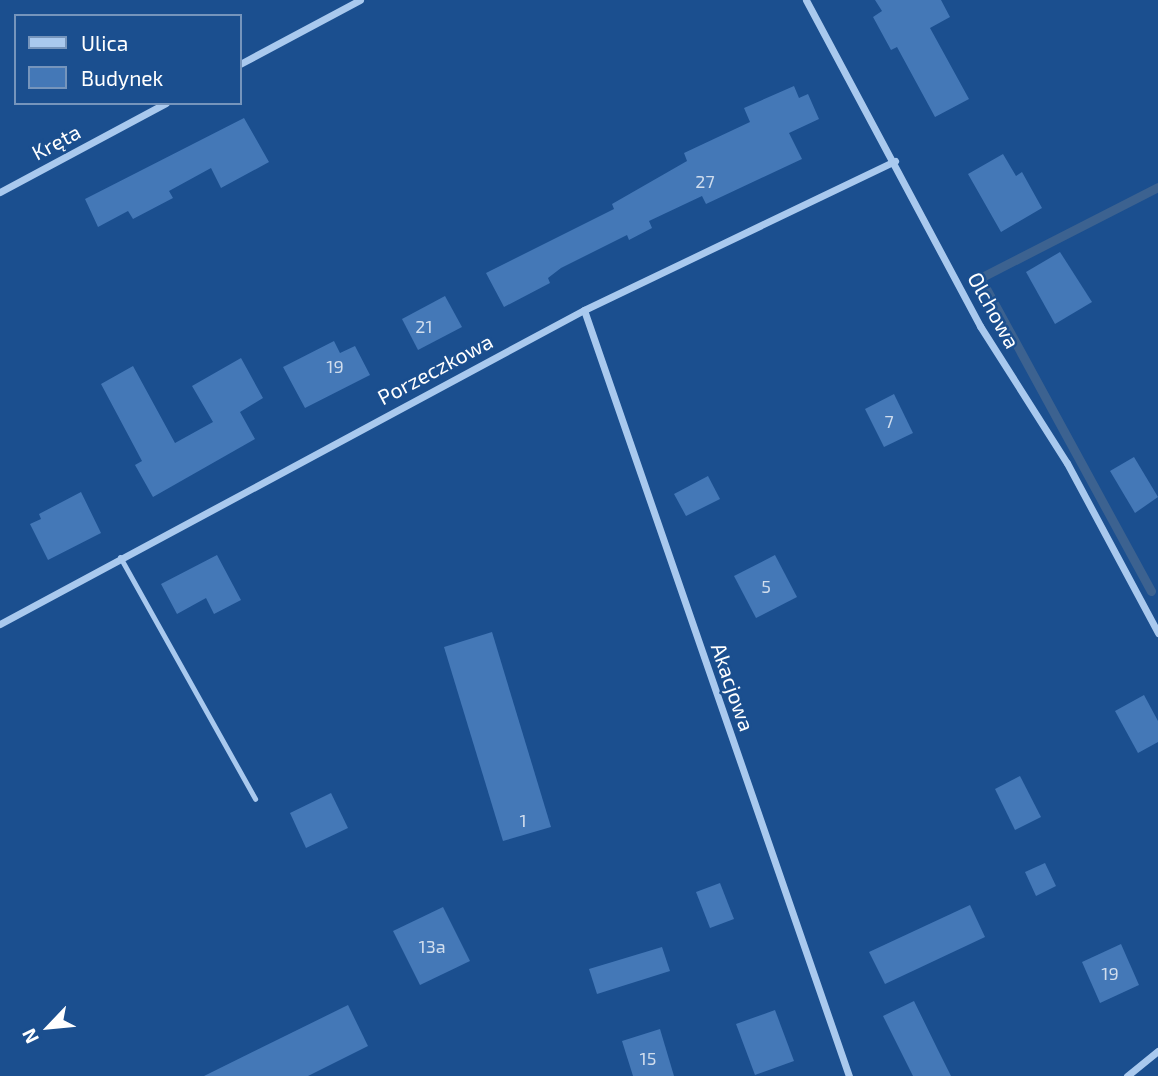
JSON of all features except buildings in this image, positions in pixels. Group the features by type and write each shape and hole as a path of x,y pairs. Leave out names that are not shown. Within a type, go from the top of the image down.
{"street":[{"path":"242,63 359,0"},
{"name":"Olchowa","path":"806,0 895,162 980,326 1067,463 1158,634"},
{"name":"Kręta","path":"0,192 162,105"},
{"name":"Porzeczkowa","path":"0,624 120,556 584,310 895,162"},
{"name":"Akacjowa","path":"584,310 849,1076"},
{"path":"1127,1076 1158,1051"}],"lane":[{"path":"120,556 255,799"}],"waterway":[{"path":"1151,591 980,278 1158,187"}]}
